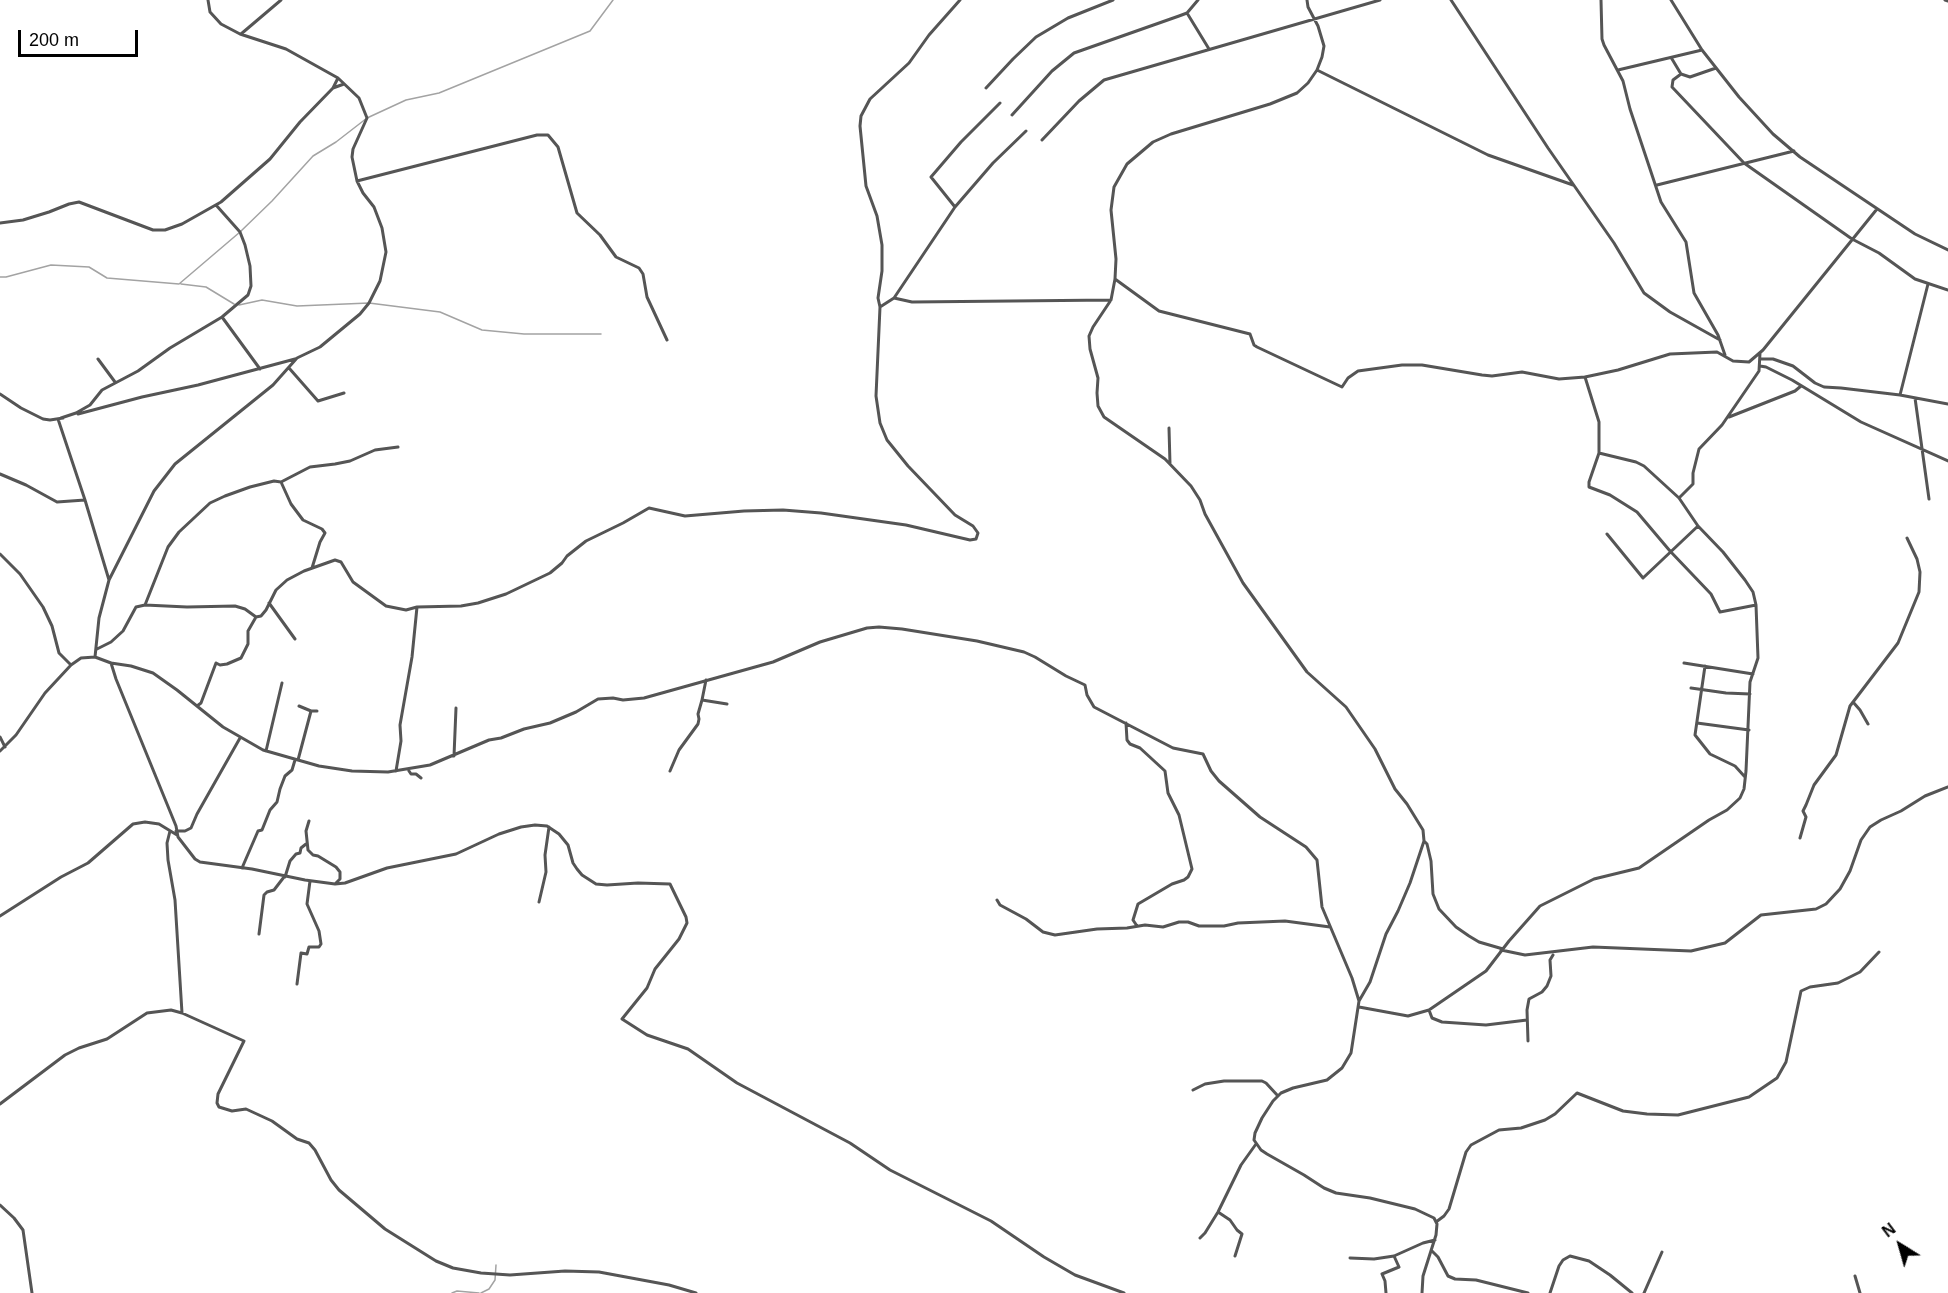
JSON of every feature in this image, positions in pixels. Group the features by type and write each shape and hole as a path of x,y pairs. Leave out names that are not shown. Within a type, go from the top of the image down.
{"street":[{"path":"0,394 43,419 60,419 121,402 198,386 297,358 320,347 360,315 369,303 380,280 386,252 382,228 374,207 357,181 352,157 353,149 367,118 359,98 338,78 286,49 240,34 221,24 210,12 208,0"},
{"path":"240,34 280,0"},
{"path":"197,706 201,703 216,663 227,664 241,658 248,644 248,631 256,617 263,614 281,585 312,568 338,560 353,582 386,606 406,610 417,607 461,606 506,594 550,573 562,563 567,555 586,541 650,508 685,516 783,510 821,513 906,525 970,540 976,539 978,533 973,526 955,515 924,485 883,432 876,396 880,306 878,298 882,271 882,245 877,216 866,186 860,126 861,116 870,99 909,63 929,35 960,0"},
{"path":"986,88 1024,47 1046,31 1077,14 1113,0"},
{"path":"1012,115 1052,71 1074,53 1187,13 1198,0"},
{"path":"1307,0 1323,46 1317,70 1308,83 1297,93 1270,104 1153,141 1127,164 1114,188 1111,210 1116,250 1115,279 1111,300 1089,336 1098,378 1098,406 1104,417 1170,464 1196,493 1233,565 1255,601 1307,672 1346,706 1375,749 1395,789 1423,830 1424,841 1398,911 1386,934 1370,982 1359,1001"},
{"path":"1042,140 1079,101 1104,80 1380,0"},
{"path":"1451,0 1614,243 1644,293 1670,312 1720,340"},
{"path":"1601,0 1602,39 1618,70 1661,202 1686,242 1694,293 1720,340 1726,356"},
{"path":"1671,0 1702,50 1754,115 1773,134 1794,151 1915,234 1948,250"},
{"path":"1187,13 1209,49"},
{"path":"1618,70 1702,50"},
{"path":"1672,58 1681,74 1690,77 1716,68"},
{"path":"1317,70 1488,155 1574,186"},
{"path":"1681,74 1673,80 1672,87 1744,163 1852,239 1879,254 1915,279 1948,290"},
{"path":"0,223 23,220 79,202 153,230 165,230 182,224 216,205 270,159 300,122 333,88 338,78"},
{"path":"333,88 344,84"},
{"path":"955,207 931,177 961,142 1000,103"},
{"path":"880,306 894,298 955,207 993,163 1026,131"},
{"path":"357,181 537,135 548,135 558,147 577,213 600,235 616,257 639,268 643,274 647,297 667,340"},
{"path":"1657,185 1794,151"},
{"path":"60,419 90,405 102,390 138,371 170,348 222,317 248,295 250,277 248,255 240,232 216,205"},
{"path":"1115,279 1159,311 1250,334 1257,347 1342,387 1348,378 1358,371 1402,365 1422,365 1492,376 1522,372 1550,378 1585,377 1627,368 1670,354 1717,352 1737,362 1749,362 1761,353 1877,208"},
{"path":"1899,395 1928,284"},
{"path":"894,298 912,302 1111,300"},
{"path":"222,317 260,369"},
{"path":"1679,498 1693,484 1694,466 1699,450 1727,418 1752,383 1760,366 1761,353"},
{"path":"95,657 99,618 109,580 154,490 175,464 273,385 297,358"},
{"path":"98,359 115,382"},
{"path":"1760,359 1785,362 1824,387 1899,395 1948,404"},
{"path":"1760,366 1774,370 1855,419 1948,461"},
{"path":"289,368 318,401 344,393"},
{"path":"1585,377 1599,422 1599,453 1588,482 1589,487 1610,495 1637,512 1711,594 1720,612 1756,605"},
{"path":"1727,418 1796,391 1801,386"},
{"path":"1915,398 1929,499"},
{"path":"60,419 109,580"},
{"path":"1169,428 1170,464"},
{"path":"145,605 168,547 200,511 225,495 250,487 281,482 310,467 350,461 375,450 398,447"},
{"path":"1359,1007 1408,1016 1429,1010 1486,971 1540,906 1594,879 1639,868 1727,810 1740,798 1744,789 1750,682 1758,658 1756,605 1753,592 1723,552 1698,526 1679,498 1644,466 1599,453"},
{"path":"0,474 57,502 85,500"},
{"path":"281,482 291,504 303,520 322,529 325,533 312,568"},
{"path":"1607,534 1643,578 1698,526"},
{"path":"1800,838 1806,817 1803,811 1814,785 1836,755 1846,717 1853,702 1898,643 1919,592 1920,572 1917,559 1907,538"},
{"path":"0,554 20,574 43,607 52,626 59,653 71,665"},
{"path":"269,603 295,639"},
{"path":"96,649 111,642 123,631 136,607 145,605 236,606 256,617"},
{"path":"396,771 401,736 400,725 412,657 417,607"},
{"path":"0,751 16,735 45,693 71,665 81,658 95,657 153,673 223,727 266,751 336,769 365,772 408,770 430,765 489,740 550,723 598,699 644,698 773,662 820,642 867,628 879,627 977,641 1024,652 1084,685 1094,706 1173,748 1203,754 1219,781 1260,816 1306,847 1317,860 1320,899 1359,1001 1351,1053 1342,1068 1327,1080 1293,1088 1278,1096 1262,1118 1254,1140 1267,1154 1324,1188 1336,1193 1370,1198 1415,1209 1430,1215 1436,1222 1435,1240 1423,1276 1422,1293"},
{"path":"111,663 177,833 195,859 200,862 335,884 362,878 387,868 456,854 499,834 521,827 535,825 549,827 568,845 573,863 588,879 596,884 607,885 670,884 686,917 687,923 684,931 660,962 647,988 622,1019 647,1035 688,1049 737,1083 849,1143 890,1170 991,1221 1075,1275 1124,1293"},
{"path":"1684,663 1753,674"},
{"path":"1705,666 1695,735 1710,754 1735,766 1745,777"},
{"path":"670,771 679,750 698,724 706,680"},
{"path":"266,751 282,683"},
{"path":"1691,688 1750,694"},
{"path":"702,700 727,704"},
{"path":"1853,702 1868,724"},
{"path":"299,706 317,711"},
{"path":"454,756 456,708"},
{"path":"242,868 258,831 262,830 270,810 278,802 285,777 292,770 296,760 311,711"},
{"path":"1126,723 1127,740 1130,744 1140,748 1165,771 1168,793 1179,815 1192,869 1184,880 1172,884 1138,904 1133,920 1137,926"},
{"path":"1697,723 1749,730"},
{"path":"0,916 61,877 88,863 130,826 145,822 159,824 177,833 191,828 240,737"},
{"path":"0,738 5,747"},
{"path":"408,770 411,774 416,774 421,778"},
{"path":"1424,841 1427,844 1431,861 1433,894 1439,909 1456,927 1479,942 1526,955 1593,947 1691,951 1725,944 1757,917 1766,913 1816,909 1826,904 1840,889 1850,871 1861,840 1870,826 1925,796 1948,787"},
{"path":"309,821 306,831 308,850 340,872 340,879 335,884"},
{"path":"539,902 546,872 545,855 549,827"},
{"path":"170,831 167,843 168,860 175,900 182,1013"},
{"path":"259,934 264,895 274,890 284,877 290,861 306,844"},
{"path":"297,984 301,953 307,954 309,947 319,947 321,944 319,931 307,904 310,881"},
{"path":"997,900 1000,905 1026,919 1042,932 1055,935 1145,925 1163,927 1179,922 1188,922 1198,926 1224,926 1238,923 1285,921 1330,927"},
{"path":"1436,1222 1449,1209 1466,1152 1471,1145 1499,1130 1521,1128 1545,1119 1555,1114 1577,1093 1623,1111 1678,1115 1749,1097 1777,1078 1786,1062 1801,991 1810,987 1838,983 1860,972 1879,952"},
{"path":"1528,1041 1529,999 1542,992 1550,981 1550,960 1554,953"},
{"path":"0,1104 65,1055 107,1039 147,1013 171,1010 244,1041 218,1094 219,1107 232,1111 248,1110 272,1121 297,1139 309,1143 331,1180 343,1194 385,1229 436,1261 453,1268 481,1273 510,1275 582,1271 609,1273 679,1287 696,1293"},
{"path":"1429,1010 1432,1018 1442,1022 1486,1025 1527,1020"},
{"path":"1193,1090 1205,1084 1224,1081 1262,1081 1278,1096"},
{"path":"1200,1238 1206,1233 1245,1159 1256,1144"},
{"path":"0,1205 14,1218 22,1230 32,1293"},
{"path":"1218,1212 1230,1220 1236,1230 1242,1234 1236,1256"},
{"path":"1350,1258 1374,1259 1394,1256 1435,1240"},
{"path":"1432,1251 1438,1257 1448,1276 1455,1279 1476,1280 1528,1293"},
{"path":"1644,1293 1662,1251"},
{"path":"1386,1293 1382,1274 1399,1267 1394,1256"},
{"path":"1550,1293 1563,1260 1570,1257 1589,1261 1632,1293"},
{"path":"1855,1276 1860,1293"}],"waterway":[{"path":"0,277 51,265 89,267 107,278 179,284 240,232 313,156 367,118 406,100 439,93 590,31 613,0"},
{"path":"181,284 206,287 234,304"},
{"path":"239,305 262,300 297,306 369,303 440,312 482,330 524,334 601,334"},
{"path":"481,1293 489,1289 495,1280 496,1265"},
{"path":"452,1293 457,1291 479,1293"}]}
